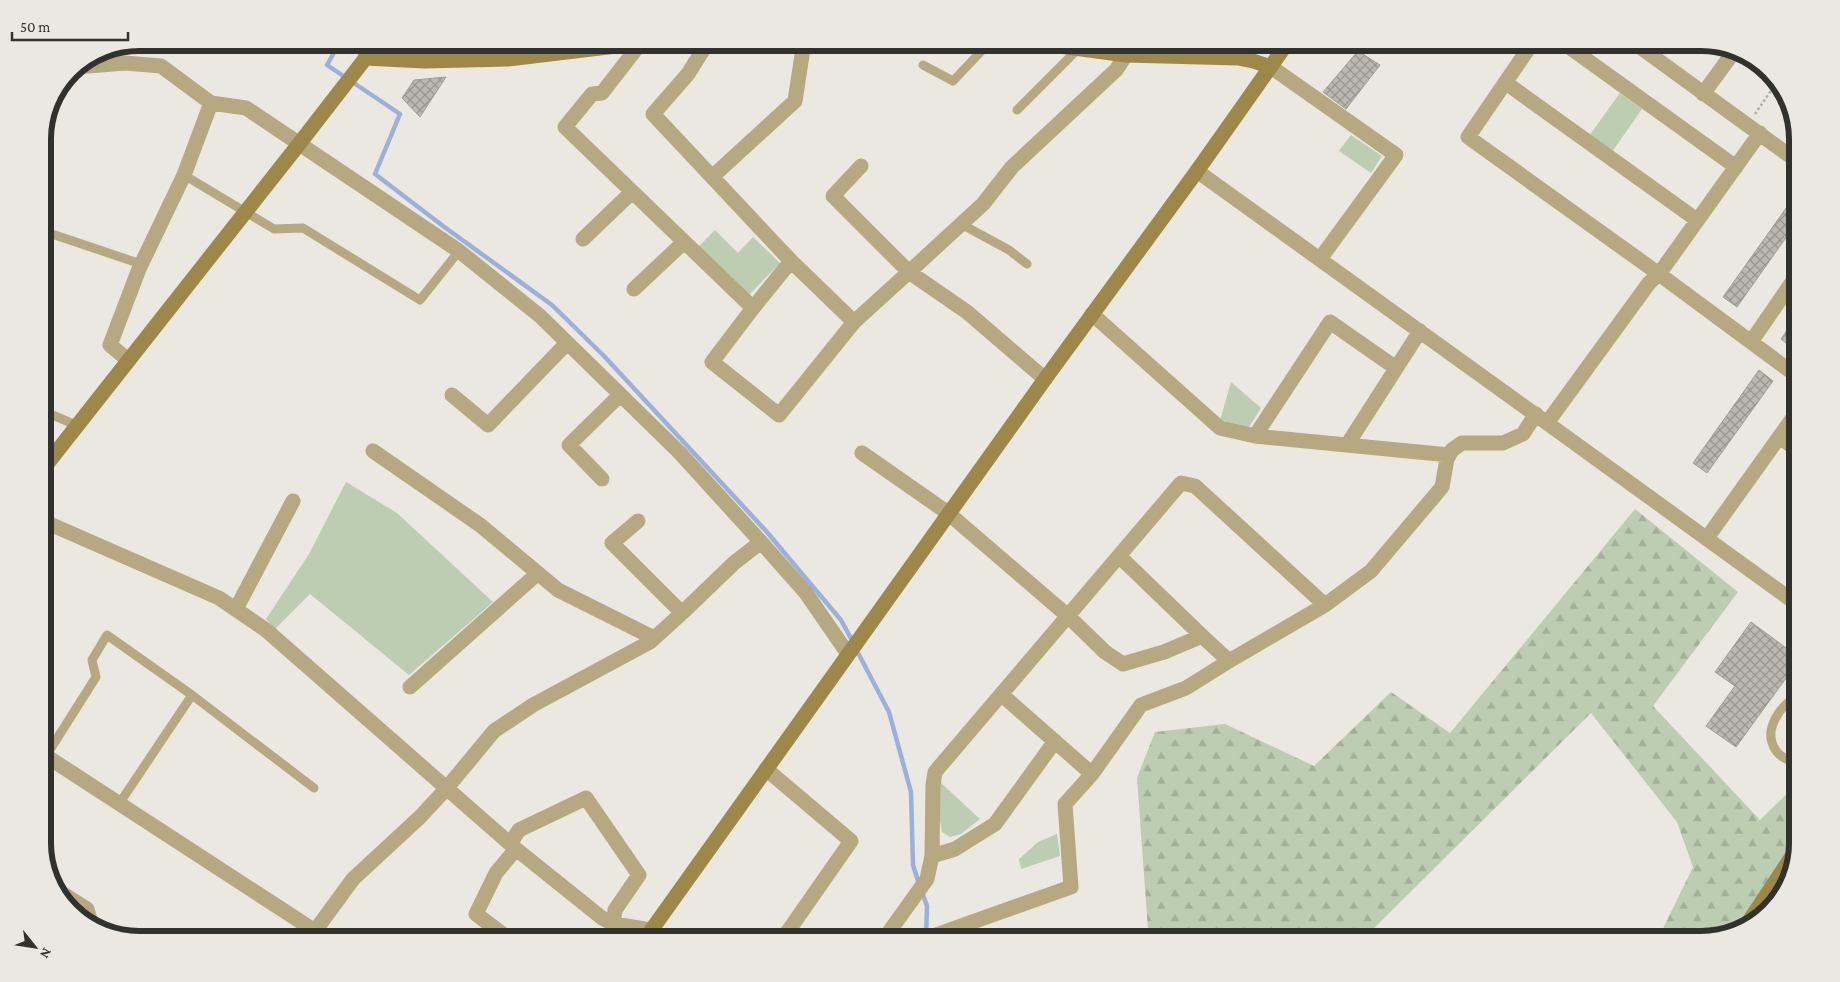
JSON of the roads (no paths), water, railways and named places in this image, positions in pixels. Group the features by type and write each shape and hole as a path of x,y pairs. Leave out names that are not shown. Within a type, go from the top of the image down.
{"street":[{"path":"51,458 371,51"},
{"path":"366,58 424,62 508,59 525,51"},
{"path":"638,51 602,93 592,94 565,127 753,308"},
{"path":"702,51 688,74 653,114 792,261 854,322"},
{"path":"712,178 795,101 803,51"},
{"path":"1094,51 1126,55 1238,58 1271,67 1396,155 1320,259"},
{"path":"651,931 948,513 1197,172 1282,51"},
{"path":"1527,51 1468,137 1789,370"},
{"path":"1575,51 1736,167"},
{"path":"1645,51 1747,125 1789,152"},
{"path":"792,261 712,362 779,415 854,322 983,204 1012,167 1116,70 1126,55"},
{"path":"1704,94 1730,57"},
{"path":"90,66 125,63 161,66 210,103 246,108 458,251 540,316 680,453 806,593 848,654"},
{"path":"1506,83 1697,220"},
{"path":"128,360 110,345 141,264 184,175 210,103"},
{"path":"947,931 1071,888 1065,804 1092,774 1141,705 1186,688 1325,605 1371,571 1442,487 1447,459 1452,450 1462,443 1503,443 1523,434 1542,419 1649,283 1659,274 1760,134"},
{"path":"861,166 833,196 909,272 967,312 1045,379"},
{"path":"1197,172 1789,598"},
{"path":"583,239 632,192"},
{"path":"634,289 684,242"},
{"path":"1751,342 1789,287"},
{"path":"1092,314 1220,428 1255,436 1449,455"},
{"path":"1255,436 1330,322 1396,368"},
{"path":"1346,444 1420,331"},
{"path":"452,395 488,425 567,343"},
{"path":"602,479 569,445 620,395"},
{"path":"1707,538 1789,424"},
{"path":"1780,437 1789,444"},
{"path":"373,451 480,525 558,590 654,638"},
{"path":"862,453 948,513 1069,617 1105,652 1123,664 1164,652 1202,636"},
{"path":"890,931 927,878 932,856 933,785 935,772 1069,617 1181,483 1195,486 1325,605"},
{"path":"236,609 293,501"},
{"path":"638,521 612,543 682,613"},
{"path":"51,524 219,598 236,609 266,630 446,789 602,918 636,931"},
{"path":"321,931 353,879 420,817 494,731 533,705 600,670 654,638 734,563 762,542"},
{"path":"1119,556 1230,661"},
{"path":"410,686 537,574"},
{"path":"1002,695 1092,774"},
{"path":"932,856 955,849 995,824 1055,741"},
{"path":"51,760 313,931"},
{"path":"766,769 851,841 788,931"},
{"path":"498,931 476,914 496,874 513,846 519,830 586,798 639,875 615,910 612,931"},
{"path":"1755,912 1785,867"},
{"path":"72,899 87,909 89,915"}],"lane":[{"path":"923,65 953,80 981,51"},
{"path":"1017,110 1076,51"},
{"path":"184,175 274,229 303,228 420,300 458,251"},
{"path":"961,224 1009,250 1027,264"},
{"path":"51,234 141,264"},
{"path":"51,414 76,425"},
{"path":"51,744 96,677 92,660 107,635 192,695 314,788"},
{"path":"119,804 192,695"},
{"path":"1789,702 1780,711 1772,726 1771,739 1775,750 1789,760"}],"waterway":[{"path":"335,51 327,65 400,114 375,174 552,305 604,356 766,531 841,620 853,642"},
{"path":"856,649 889,712 911,792 913,865 919,884"},
{"path":"922,892 927,906 926,931"}]}
